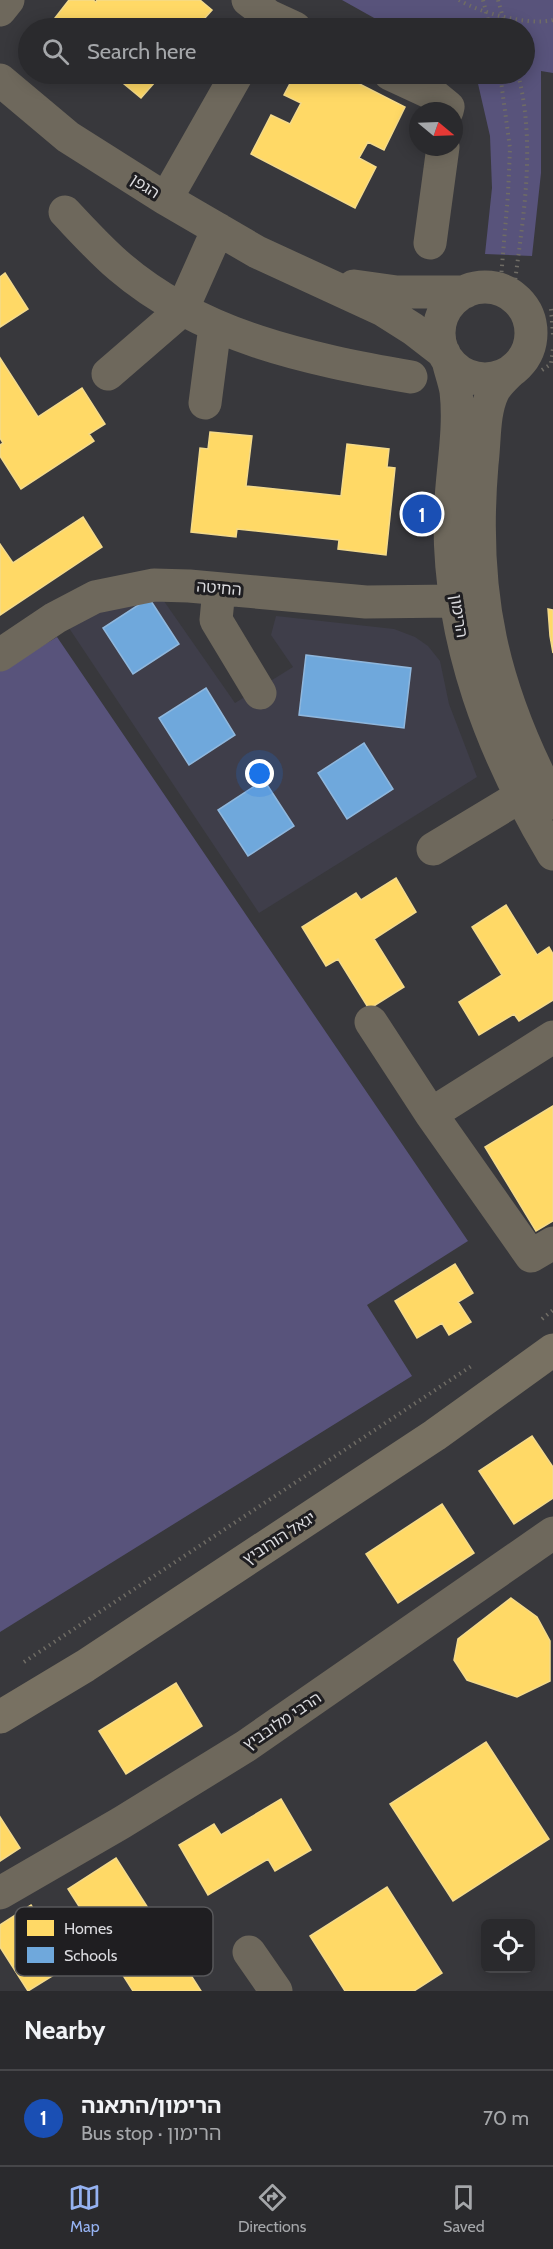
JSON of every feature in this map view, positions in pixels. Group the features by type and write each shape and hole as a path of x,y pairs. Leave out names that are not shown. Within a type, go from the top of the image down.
{"main road":[{"name":"יגאל הורוביץ","path":"0,1718 85,1666 425,1442 553,1350"},
{"name":"יגאל הורוביץ","path":"0,1743 553,1377"}],"street":[{"path":"0,10 8,0"},
{"name":"הגפן","path":"0,80 68,137 166,200 257,252 383,310 413,329 446,357"},
{"path":"166,200 231,84"},
{"path":"412,84 431,93 442,102"},
{"path":"430,243 441,156"},
{"path":"65,212 92,242 151,291 215,326 284,351 411,377"},
{"path":"108,374 182,310 218,229"},
{"name":"הגפן","path":"302,274 375,290 428,293 465,292"},
{"path":"552,318 506,293 479,288 465,292 449,305 442,318 439,333 446,357 457,370 477,378 491,379 553,343"},
{"path":"506,293 522,307 531,327 528,348 516,366"},
{"path":"205,403 215,326"},
{"name":"הרימון","path":"446,357 456,390 457,409 450,522 455,601 464,648 476,691 493,737 537,778 553,802"},
{"name":"הרימון","path":"516,366 496,388 489,403 481,479 479,562 482,602 501,684 537,778 553,854"},
{"name":"החיטה","path":"0,655 55,618 95,597 154,585 366,602 455,601"},
{"path":"219,589 216,620 260,693"},
{"path":"433,849 537,778"},
{"path":"371,1022 431,1114 531,1257 553,1243"},
{"path":"431,1114 553,1036"},
{"name":"הרבי מלובביץ","path":"0,1893 121,1823 246,1746 553,1533"},
{"path":"249,1952 276,1991"}],"path":[{"path":"459,0 467,5 512,18"},
{"path":"483,0 487,18"},
{"path":"498,0 504,18"},
{"path":"535,22 553,20"},
{"path":"501,84 510,148 506,293"},
{"path":"506,293 527,185 528,145 519,84"},
{"path":"538,1321 553,1310"},
{"path":"14,1669 481,1360"}],"shaded area":[{"path":"342,0 553,0 553,73 541,71 541,173 532,256 485,254 492,188 490,136 478,84 535,84 535,18 374,18"},
{"path":"159,594 235,703 293,667 271,635 276,616 394,629 415,637 428,646 440,661 449,704 477,777 259,913 67,625 131,596"},
{"path":"57,637 468,1241 367,1305 412,1376 0,1632 0,671"}],"building: Homes":[{"path":"69,0 96,2 97,0 200,0 212,10 205,18 55,18"},
{"path":"124,84 153,84 141,98"},
{"path":"290,84 360,84 405,107 384,150 368,142 359,158 376,167 355,208 251,154 271,115 290,124 301,103 284,95"},
{"path":"5,273 28,309 0,327 0,277"},
{"path":"0,358 38,417 82,388 105,424 89,434 94,441 21,489 0,456 0,445 3,443 0,438"},
{"path":"210,432 252,436 246,486 341,496 347,444 389,449 387,467 395,468 386,555 338,549 339,540 237,529 236,537 191,532 200,448 208,449"},
{"path":"83,517 102,547 0,615 0,544 13,563"},
{"path":"548,609 553,610 553,653 550,636"},
{"path":"396,878 416,912 374,939 404,987 369,1009 338,959 326,966 302,927 356,893 361,900"},
{"path":"506,905 537,955 549,947 553,954 553,1000 519,1021 514,1014 479,1035 459,1002 502,975 472,927"},
{"path":"553,1106 553,1221 536,1231 485,1147"},
{"path":"455,1264 473,1293 458,1302 471,1322 449,1335 442,1323 417,1338 395,1301"},
{"path":"532,1436 553,1467 553,1498 514,1524 479,1471"},
{"path":"442,1504 474,1553 398,1603 366,1554"},
{"path":"511,1598 537,1617 550,1641 550,1681 517,1697 467,1680 454,1660 458,1639"},
{"path":"176,1683 202,1726 126,1774 99,1731"},
{"path":"486,1742 549,1839 453,1901 390,1804"},
{"path":"281,1799 311,1850 275,1871 268,1859 208,1895 179,1845 214,1824 221,1835"},
{"path":"0,1817 20,1848 0,1861"},
{"path":"116,1858 147,1907 79,1907 68,1889"},
{"path":"387,1887 442,1973 414,1991 345,1991 310,1936"},
{"path":"15,1915 15,1971 0,1947 0,1925"},
{"path":"18,1976 52,1976 28,1991"},
{"path":"123,1976 191,1976 201,1991 133,1991"}],"building: Schools":[{"path":"149,598 179,644 133,674 103,628"},
{"path":"306,655 411,668 404,728 299,715"},
{"path":"206,688 235,735 189,765 159,718"},
{"path":"364,743 393,789 347,819 318,773"},
{"path":"264,780 294,826 248,856 218,810"}],"place":[{"name":"הרימון/התאנה","path":"422,514"}]}
